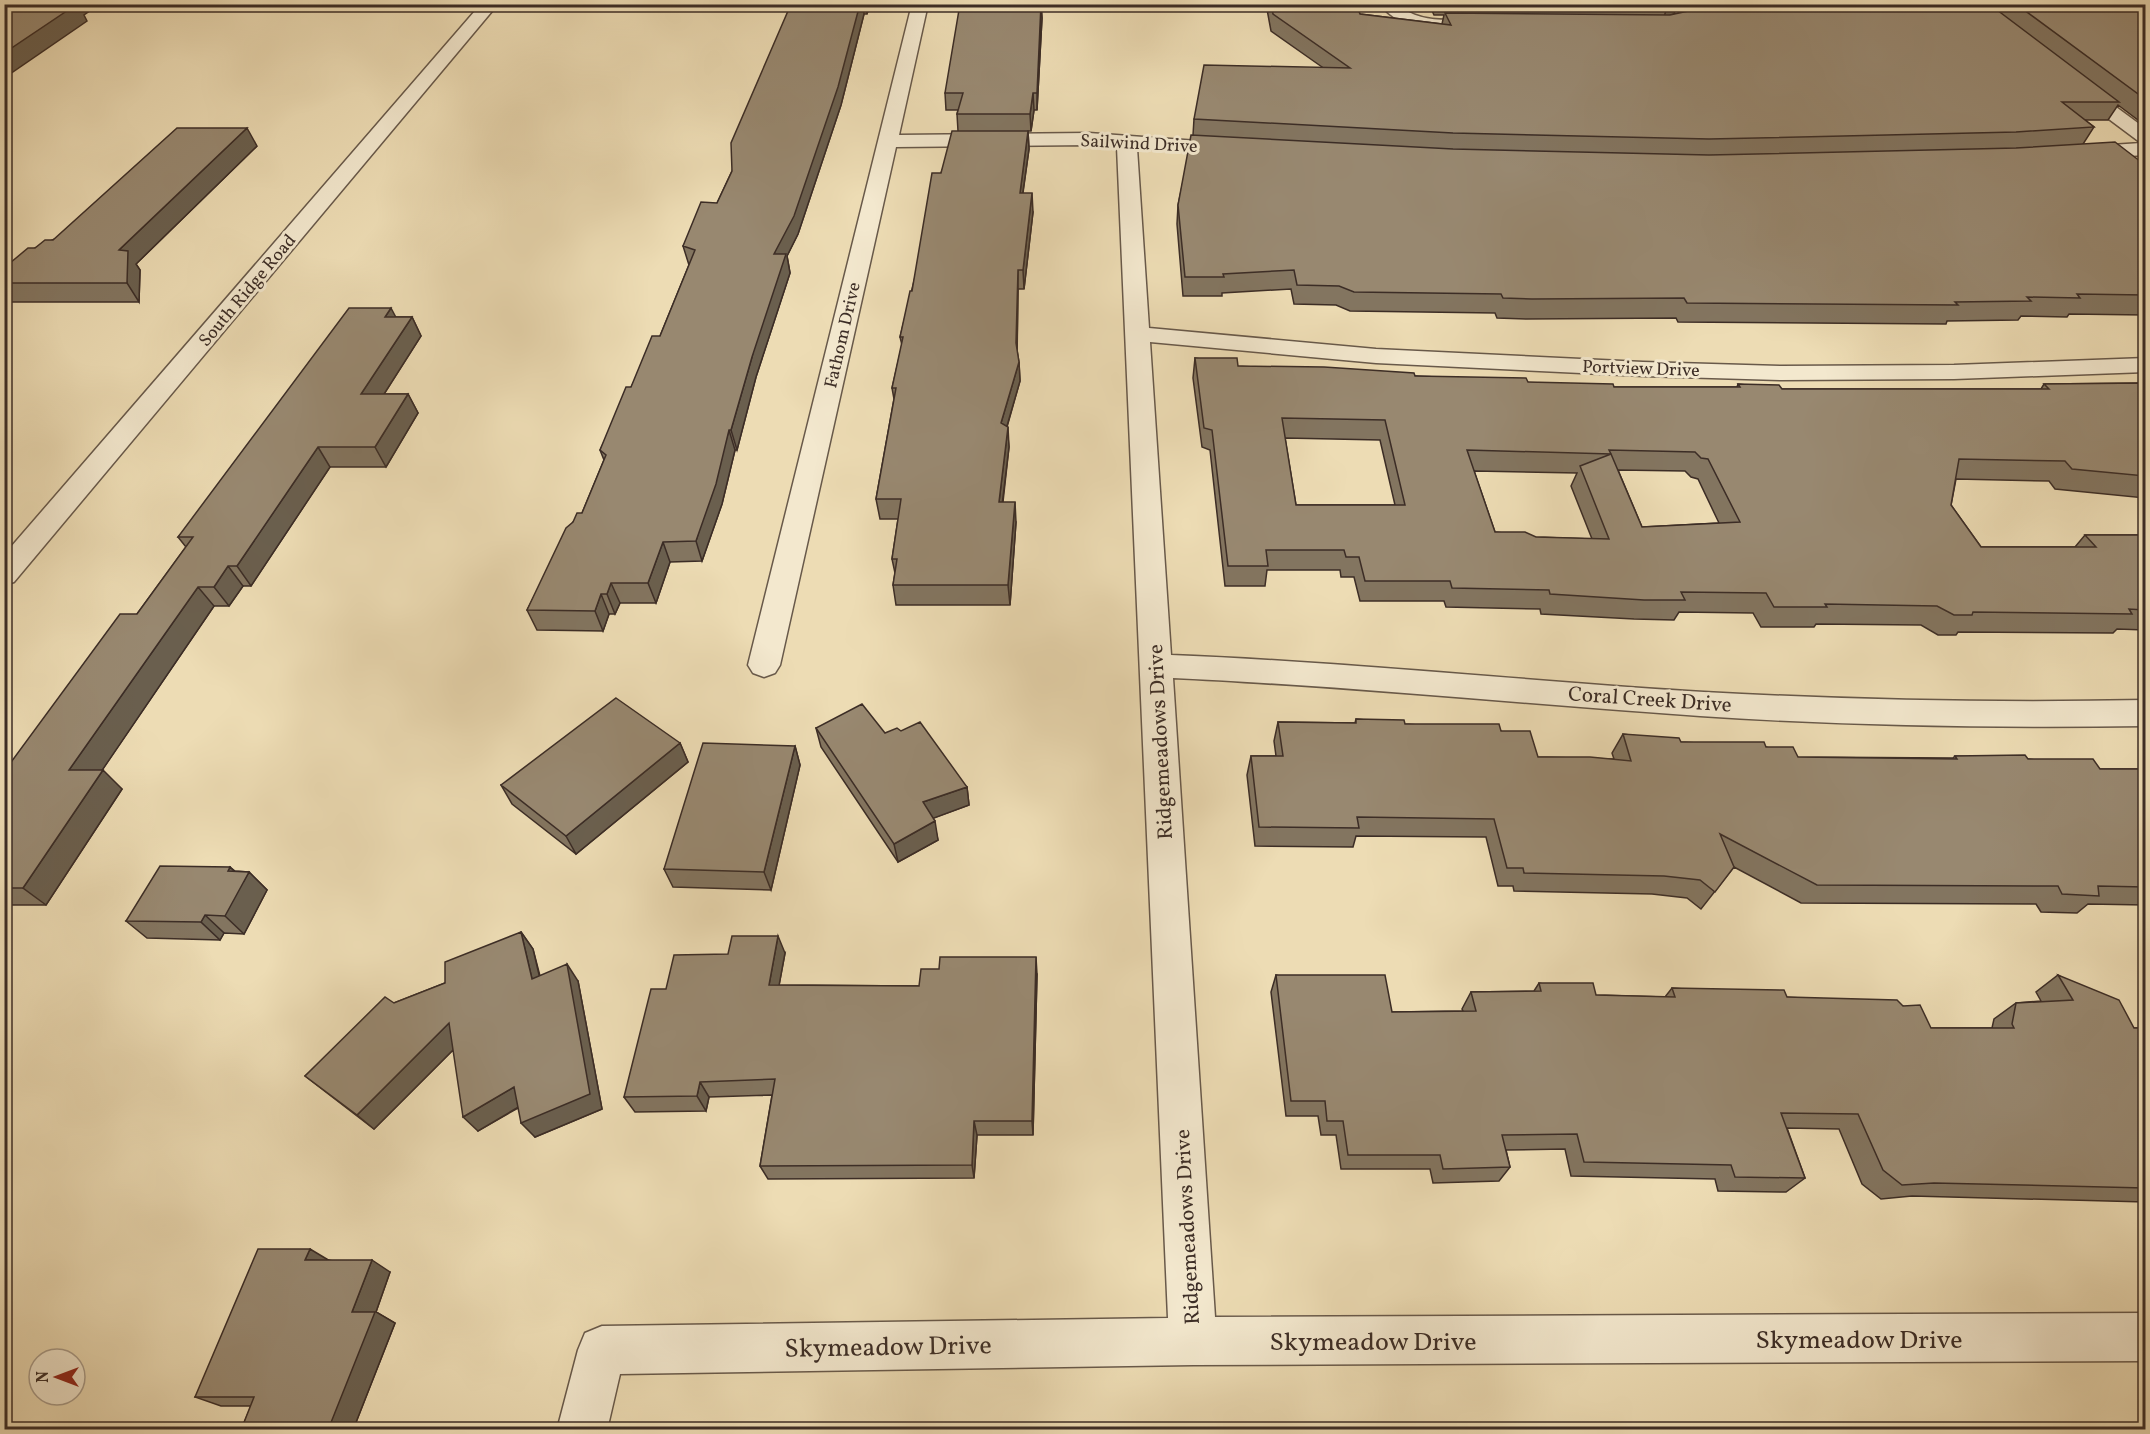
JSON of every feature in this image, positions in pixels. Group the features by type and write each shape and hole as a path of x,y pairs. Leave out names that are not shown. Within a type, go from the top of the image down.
{"street":[{"name":"South Ridge Road","path":"4,575 490,4"},
{"name":"Fathom Drive","path":"764,665 920,4"},
{"path":"1388,4 1396,13 1425,22 1502,23"},
{"path":"1629,24 1675,22 1684,19 1686,14 1679,4"},
{"path":"2062,76 2145,140"},
{"name":"Sailwind Drive","path":"888,141 1089,139 1245,149"},
{"name":"Ridgemeadows Drive","path":"1127,143 1193,1341"},
{"path":"2064,154 2145,149"},
{"name":"Portview Drive","path":"1138,334 1376,356 1643,369 1782,373 1954,372 2145,365"},
{"name":"Coral Creek Drive","path":"1156,666 1257,669 1703,704 1881,712 2055,715 2145,713"},
{"name":"Skymeadow Drive","path":"582,1430 602,1350 1193,1341 2145,1337"}],"building":[{"path":"4,4 77,4 4,53"},
{"path":"791,4 860,4 838,87 794,216 774,254 786,254 731,430 729,430 716,484 696,541 663,542 648,583 611,583 607,594 601,594 595,611 527,610 566,528 573,522 577,513 582,513 606,455 600,450 626,387 631,387 652,336 660,336 695,250 683,246 701,202 717,203 732,171 731,143"},
{"path":"960,4 1041,4 1037,93 1033,93 1030,114 957,114 963,93 945,93"},
{"path":"1271,4 1356,4 1360,14 1451,25 1445,13 1670,15 1697,9 1698,4 1989,4 2119,102 2062,102 2094,127 2016,132 1709,139 1453,133 1194,119 1204,65 1350,68 1273,14"},
{"path":"2016,4 2145,4 2145,99"},
{"path":"177,128 247,128 119,250 128,251 127,283 4,283 4,268 28,248 35,248 45,240 53,240"},
{"path":"952,131 1028,131 1020,193 1032,193 1023,270 1018,270 1016,343 1019,362 1001,423 1008,427 999,502 1015,502 1008,585 893,585 897,559 892,559 901,499 876,499 896,388 892,388 903,337 900,337 910,291 912,291 932,173 941,173"},
{"path":"1191,135 1453,149 1709,155 2016,148 2115,142 2145,165 2145,295 2077,294 2080,298 2027,297 2031,301 1955,302 1958,305 1687,303 1684,298 1532,299 1503,298 1501,294 1354,292 1339,286 1297,285 1294,270 1223,274 1224,277 1185,277 1178,205"},
{"path":"349,308 391,308 385,317 412,317 361,394 408,394 375,447 318,447 237,566 228,566 214,587 198,587 69,770 103,770 23,888 4,888 4,769 120,614 137,614 193,537 178,537"},
{"path":"1195,358 1237,358 1238,366 1324,367 1414,373 1415,376 1526,378 1528,382 1613,384 1614,387 1740,387 1738,384 1779,385 1782,389 2049,389 2044,384 2145,383 2145,476 2072,469 2065,461 1959,459 1951,505 1981,547 2096,547 2085,535 2145,535 2145,610 2129,609 2132,614 1973,612 1972,615 1954,615 1937,606 1825,604 1827,607 1774,607 1766,593 1681,592 1685,600 1644,600 1550,594 1549,590 1452,588 1450,581 1365,581 1359,557 1346,557 1344,550 1266,550 1268,566 1228,566 1212,430 1204,428","holes":["1282,418 1385,420 1405,505 1296,505","1467,450 1611,454 1580,466 1609,539 1536,537 1525,532 1495,532","1609,450 1695,452 1701,458 1708,459 1740,522 1642,527"]},
{"path":"616,698 680,743 566,836 501,785"},
{"path":"862,704 885,733 897,728 901,731 920,722 967,787 923,802 935,821 894,844 816,728"},
{"path":"1356,719 1404,720 1405,724 1499,724 1501,731 1530,731 1538,757 1590,757 1631,761 1623,734 1679,738 1681,742 1764,742 1766,747 1793,747 1798,757 1957,759 1955,756 2025,755 2028,759 2093,759 2100,769 2145,769 2145,887 2098,886 2099,896 2062,894 2058,886 1817,885 1720,834 1734,867 1715,892 1700,880 1664,876 1524,873 1523,868 1507,868 1494,819 1357,817 1359,828 1259,827 1251,756 1283,756 1278,722 1356,723"},
{"path":"703,743 795,746 764,872 664,869"},
{"path":"160,866 230,867 228,871 249,872 225,916 205,915 201,922 126,921"},
{"path":"521,932 532,979 567,964 590,1094 521,1123 514,1087 463,1117 449,1023 357,1115 305,1076 385,997 394,1003 445,983 445,962"},
{"path":"732,936 778,936 769,985 919,986 921,969 939,969 940,957 1036,957 1032,1121 974,1121 972,1165 760,1166 775,1079 700,1082 697,1096 624,1097 651,989 666,989 674,955 728,954"},
{"path":"1276,975 1385,975 1392,1012 1476,1011 1471,992 1541,991 1539,983 1593,983 1596,995 1675,997 1672,988 1784,990 1787,997 1897,1000 1903,1006 1920,1005 1931,1028 2014,1028 2012,1024 2016,1003 2073,1000 2058,975 2119,1000 2134,1028 2145,1028 2145,1188 1934,1183 1902,1185 1883,1170 1858,1114 1781,1113 1805,1178 1735,1177 1731,1165 1584,1162 1577,1134 1502,1135 1510,1167 1443,1169 1440,1155 1348,1155 1343,1121 1327,1121 1325,1101 1291,1101"},
{"path":"258,1249 310,1249 305,1260 372,1260 352,1312 375,1312 328,1430 241,1430 254,1397 195,1397"}]}
